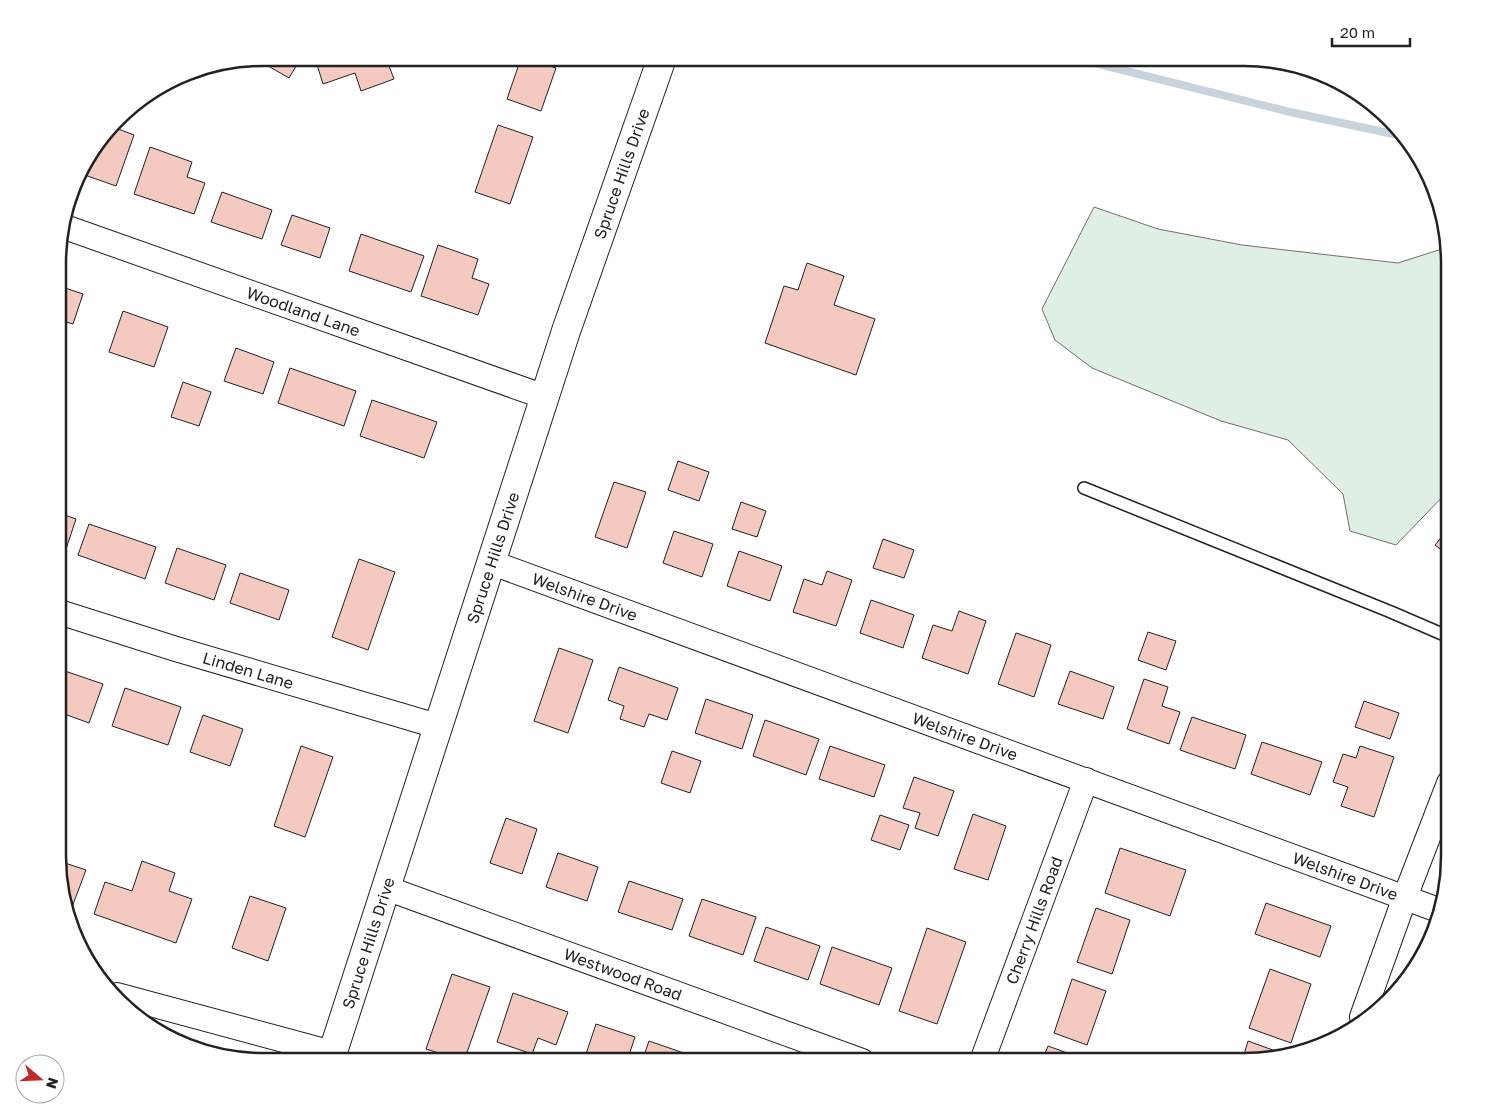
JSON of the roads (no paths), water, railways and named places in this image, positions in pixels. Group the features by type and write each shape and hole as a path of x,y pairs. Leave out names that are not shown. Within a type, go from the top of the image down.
{"main road":[{"name":"Spruce Hills Drive","path":"332,1053 566,331 659,66"}],"street":[{"name":"Woodland Lane","path":"69,229 545,397"},
{"name":"Welshire Drive","path":"490,562 1434,907"},
{"name":"Linden Lane","path":"66,614 437,726"},
{"name":"Cherry Hills Road","path":"985,1053 1086,780"},
{"path":"1364,1012 1441,804"},
{"name":"Westwood Road","path":"386,888 840,1053"},
{"path":"127,998 317,1053"}],"lane":[{"path":"1084,488 1441,634"}],"waterway":[{"path":"1106,66 1290,112 1393,134"}]}
